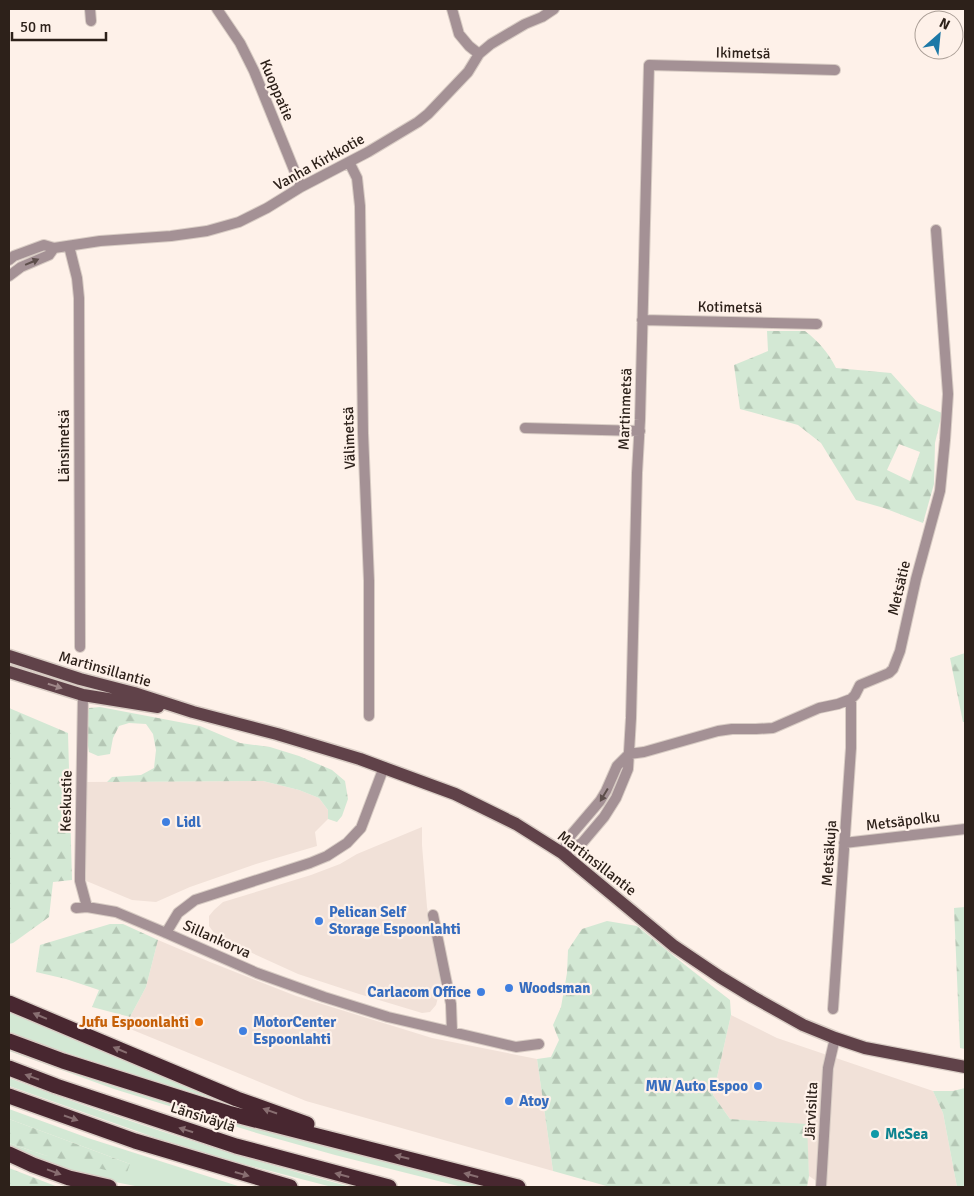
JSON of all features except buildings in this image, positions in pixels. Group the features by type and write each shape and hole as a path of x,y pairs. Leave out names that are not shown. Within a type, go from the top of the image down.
{"highway":[{"path":"9,1003 237,1099 316,1127 367,1148"},
{"path":"9,1041 228,1113 518,1187"},
{"name":"Länsiväylä","path":"9,1068 136,1114 236,1146 389,1187"},
{"path":"9,1096 135,1140 290,1187"},
{"path":"9,1154 69,1178 109,1187"}],"main road":[{"name":"Martinsillantie","path":"9,656 80,679 277,734 384,767 455,794 516,824 562,853 674,946 720,977 802,1024 834,1038 865,1048 965,1067"},
{"name":"Martinsillantie","path":"9,672 83,695 193,712"}],"street":[{"path":"90,9 91,21"},
{"name":"Kuoppatie","path":"217,9 240,43 254,71 301,187"},
{"path":"452,9 459,34 479,54"},
{"name":"Vanha Kirkkotie","path":"9,260 14,256 44,245 54,248 100,241 171,236 208,231 240,222 418,122 468,72 479,54 491,44 554,9"},
{"name":"Ikimetsä","path":"649,65 836,70"},
{"name":"Martinmetsä","path":"562,853 582,843 604,817 616,798 628,768 640,431 649,65"},
{"name":"Välimetsä","path":"349,162 357,178 360,206 363,433 370,581 368,716"},
{"name":"Metsätie","path":"629,754 644,752 718,731 772,728 819,708 851,699 860,685 889,673 893,669 902,642 916,579 940,491 946,440 948,394 936,230"},
{"name":"Länsimetsä","path":"69,246 77,278 78,298 80,647"},
{"name":"Vanha Kirkkotie","path":"9,276 21,267 49,255 54,248"},
{"name":"Kotimetsä","path":"642,320 817,324"},
{"path":"525,428 640,431"},
{"name":"Keskustie","path":"83,695 80,881 87,908"},
{"name":"Metsäkuja","path":"833,1009 851,748 851,699"},
{"name":"Sillankorva","path":"384,767 361,828 347,843 327,856 310,863 195,900 178,912 166,933 257,973 388,1017 516,1048 539,1044"},
{"name":"Metsäpolku","path":"844,843 965,829"},
{"path":"76,908 116,912 166,933"},
{"path":"434,915 451,1004 452,1032"},
{"name":"Järvisilta","path":"821,1187 828,1068 834,1038"}],"shaded area":[{"path":"263,781 299,790 319,798 328,810 328,819 315,832 317,846 256,864 190,887 156,902 132,900 84,880 85,782"},
{"name":"Pelican Self Storage Espoonlahti","path":"422,827 427,907 441,986 436,1005 430,1012 422,1013 298,974 217,937 209,926 209,916 223,902 311,875"},
{"path":"158,940 296,996 432,1038 537,1059 553,1171 306,1101 123,1026 146,987"},
{"path":"731,1015 777,1038 933,1091 943,1113 957,1187 825,1187 809,1176 806,1125 730,1119 713,1095"}],"green space":[{"path":"767,331 805,331 823,348 836,368 891,373 918,403 942,413 935,443 934,484 923,523 884,508 856,500 821,443 798,425 740,409 734,365 768,351","holes":["899,444 920,452 910,481 887,470"]},
{"path":"965,653 965,722 963,722 950,658"},
{"path":"100,707 200,726 240,743 270,747 299,756 332,770 345,781 348,799 342,816 337,822 328,819 328,810 319,798 299,790 263,781 107,782 112,777 141,775 154,768 156,750 153,734 146,724 129,723 119,726 113,738 110,754 98,756 89,752 86,729 87,712 89,708"},
{"path":"9,708 68,733 72,880 53,882 49,917 9,944"},
{"path":"965,907 965,1049 960,1048 954,908"},
{"path":"607,921 637,926 730,1000 731,1015 713,1095 730,1119 807,1124 809,1176 807,1187 610,1187 553,1171 537,1059 551,1057 559,1040 553,1025 561,1007 567,973 568,950 582,929"},
{"path":"110,924 123,924 158,940 146,987 130,1017 92,1007 99,990 66,979 36,972 40,945"},
{"path":"9,1008 231,1104 119,1070 9,1033"},
{"path":"9,1046 380,1159 488,1187 462,1187 260,1134 114,1089 9,1051"},
{"path":"9,1078 178,1137 351,1187 332,1187 217,1157 159,1139 9,1086"},
{"path":"965,1088 965,1187 957,1187 943,1113 933,1091 953,1091"},
{"path":"9,1109 88,1138 241,1187 140,1187 90,1177 40,1161 9,1148 9,1143 44,1155 130,1164 9,1119"},
{"path":"9,1119 130,1164 126,1175 44,1155 9,1143"},
{"path":"9,1168 58,1187 9,1187"}],"place":[{"name":"Lidl","path":"166,822"},
{"name":"Pelican Self Storage Espoonlahti","path":"319,921"},
{"name":"Woodsman","path":"509,988"},
{"name":"Carlacom Office","path":"481,992"},
{"name":"Jufu Espoonlahti","path":"199,1022"},
{"name":"MotorCenter Espoonlahti","path":"243,1031"},
{"name":"MW Auto Espoo","path":"758,1086"},
{"name":"Atoy","path":"509,1101"},
{"name":"McSea","path":"875,1134"}]}
